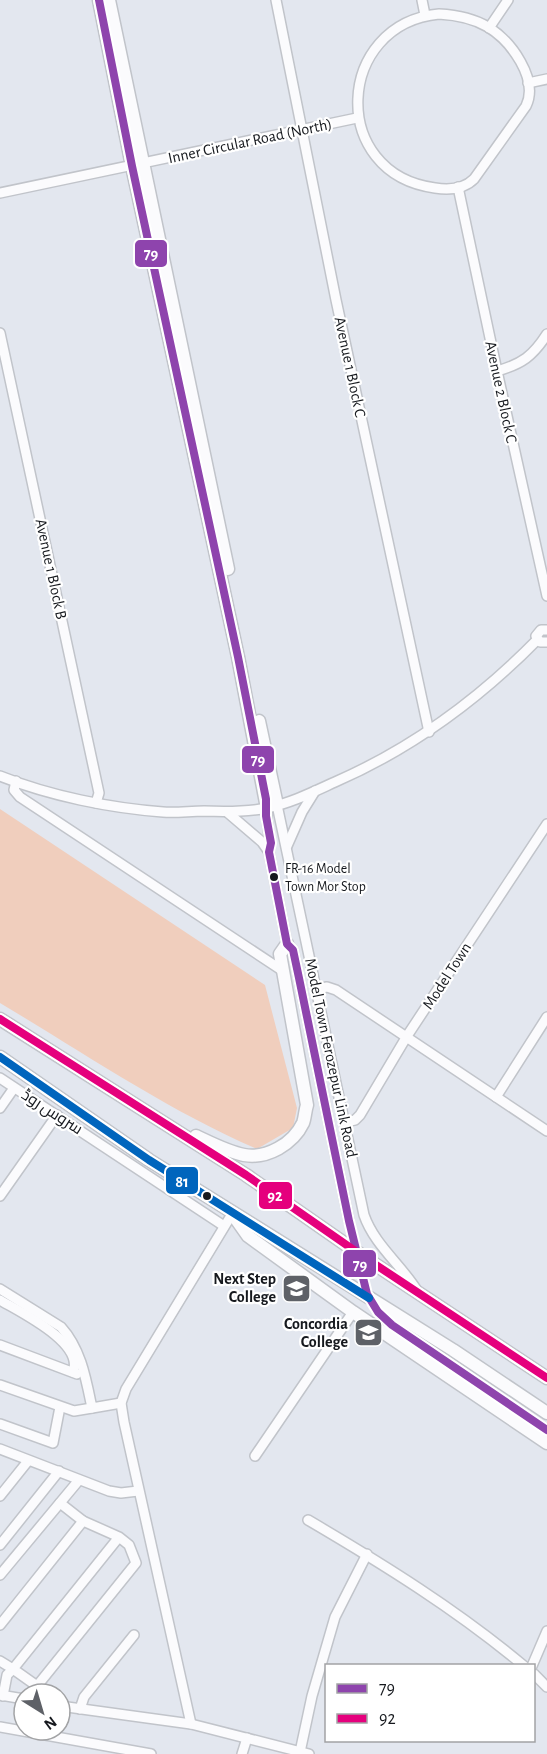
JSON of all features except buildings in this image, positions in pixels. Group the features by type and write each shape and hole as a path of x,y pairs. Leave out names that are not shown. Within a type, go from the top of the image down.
{"main road":[{"path":"99,0 137,165 272,807"},
{"path":"109,0 137,165"},
{"path":"164,1123 228,1150 258,1157 283,1146 294,1137 303,1123 306,1105 280,954 287,944"},
{"path":"0,1019 246,1175 547,1378"},
{"path":"0,1057 149,1160 232,1214 453,1350 547,1413"},
{"path":"232,1214 248,1236 353,1312 547,1443"}],"street":[{"name":"Avenue 1 Block C","path":"276,0 336,300 429,732"},
{"path":"422,0 425,15"},
{"path":"489,28 508,0"},
{"path":"425,15 455,15 469,18 489,28 515,52 522,66 530,97 526,106 470,183 441,189 408,181 396,174 371,149 357,118 357,93 369,59 380,43 400,26 425,15"},
{"path":"528,83 547,79"},
{"name":"Inner Circular Road (North)","path":"0,193 357,118"},
{"name":"Avenue 2 Block C","path":"458,187 547,596"},
{"name":"Avenue 1 Block B","path":"0,333 99,793 96,803"},
{"path":"497,371 525,360 547,334"},
{"path":"0,776 66,797 164,812 227,812 272,807 315,791 391,755 429,732 478,696 542,641 538,632 546,627"},
{"path":"16,782 14,790 20,797 283,971"},
{"path":"287,846 302,812 315,791"},
{"path":"272,807 266,816 271,843 269,852 287,944 292,950 299,978 348,1221"},
{"name":"Model Town Ferozepur Link Road","path":"272,807 287,846 367,1222 420,1294"},
{"path":"227,812 262,842 269,852"},
{"name":"Model Town","path":"346,1122 355,1120 360,1115 407,1036 547,824"},
{"path":"316,989 332,988 547,1131"},
{"path":"496,1097 547,1017"},
{"name":"سروس روڈ","path":"0,1078 225,1226"},
{"path":"0,1108 14,1088"},
{"path":"0,1196 57,1115"},
{"path":"191,1724 138,1491 121,1403 126,1389 232,1214"},
{"path":"0,1289 61,1327 75,1346 85,1375 92,1408"},
{"path":"0,1300 58,1337 72,1356 75,1364 73,1372"},
{"path":"255,1456 353,1312"},
{"path":"0,1345 83,1377 85,1375"},
{"path":"437,1357 547,1430"},
{"path":"0,1385 74,1411 121,1403"},
{"path":"0,1424 54,1443 60,1407"},
{"path":"0,1449 115,1492 129,1494 138,1491"},
{"path":"0,1496 28,1461"},
{"path":"0,1545 59,1471"},
{"path":"0,1575 79,1480"},
{"path":"0,1661 37,1686 136,1563 129,1545 119,1537 83,1521 60,1503"},
{"path":"309,1520 367,1554 492,1639 523,1664"},
{"path":"0,1625 83,1521"},
{"path":"2,1695 7,1675 119,1537"},
{"path":"72,1708 191,1724 304,1753 312,1696 335,1617 367,1554"},
{"path":"532,1664 547,1631"},
{"path":"81,1709 84,1697 134,1635"},
{"path":"535,1675 547,1687"},
{"path":"0,1727 151,1754"},
{"path":"242,1754 247,1738"}],"shaded area":[{"path":"0,809 265,985 297,1108 293,1128 257,1149 158,1099 0,1003"}],"tunnel":[{"path":"349,1221 360,1268 372,1303 391,1325 437,1357"}],"transit line":[{"name":"79","path":"99,0 132,166 238,657 266,799 266,816 271,843 269,852 287,944 293,950 349,1221 367,1294 378,1312 392,1325 547,1430"},
{"name":"92","path":"0,1019 246,1175 361,1255 547,1378"},
{"name":"81","path":"0,1057 149,1160 369,1298"}],"place":[{"name":"FR-16 Model Town Mor Stop","path":"274,877"},
{"name":"Next Step College","path":"297,1288"},
{"name":"Concordia College","path":"369,1333"}]}
